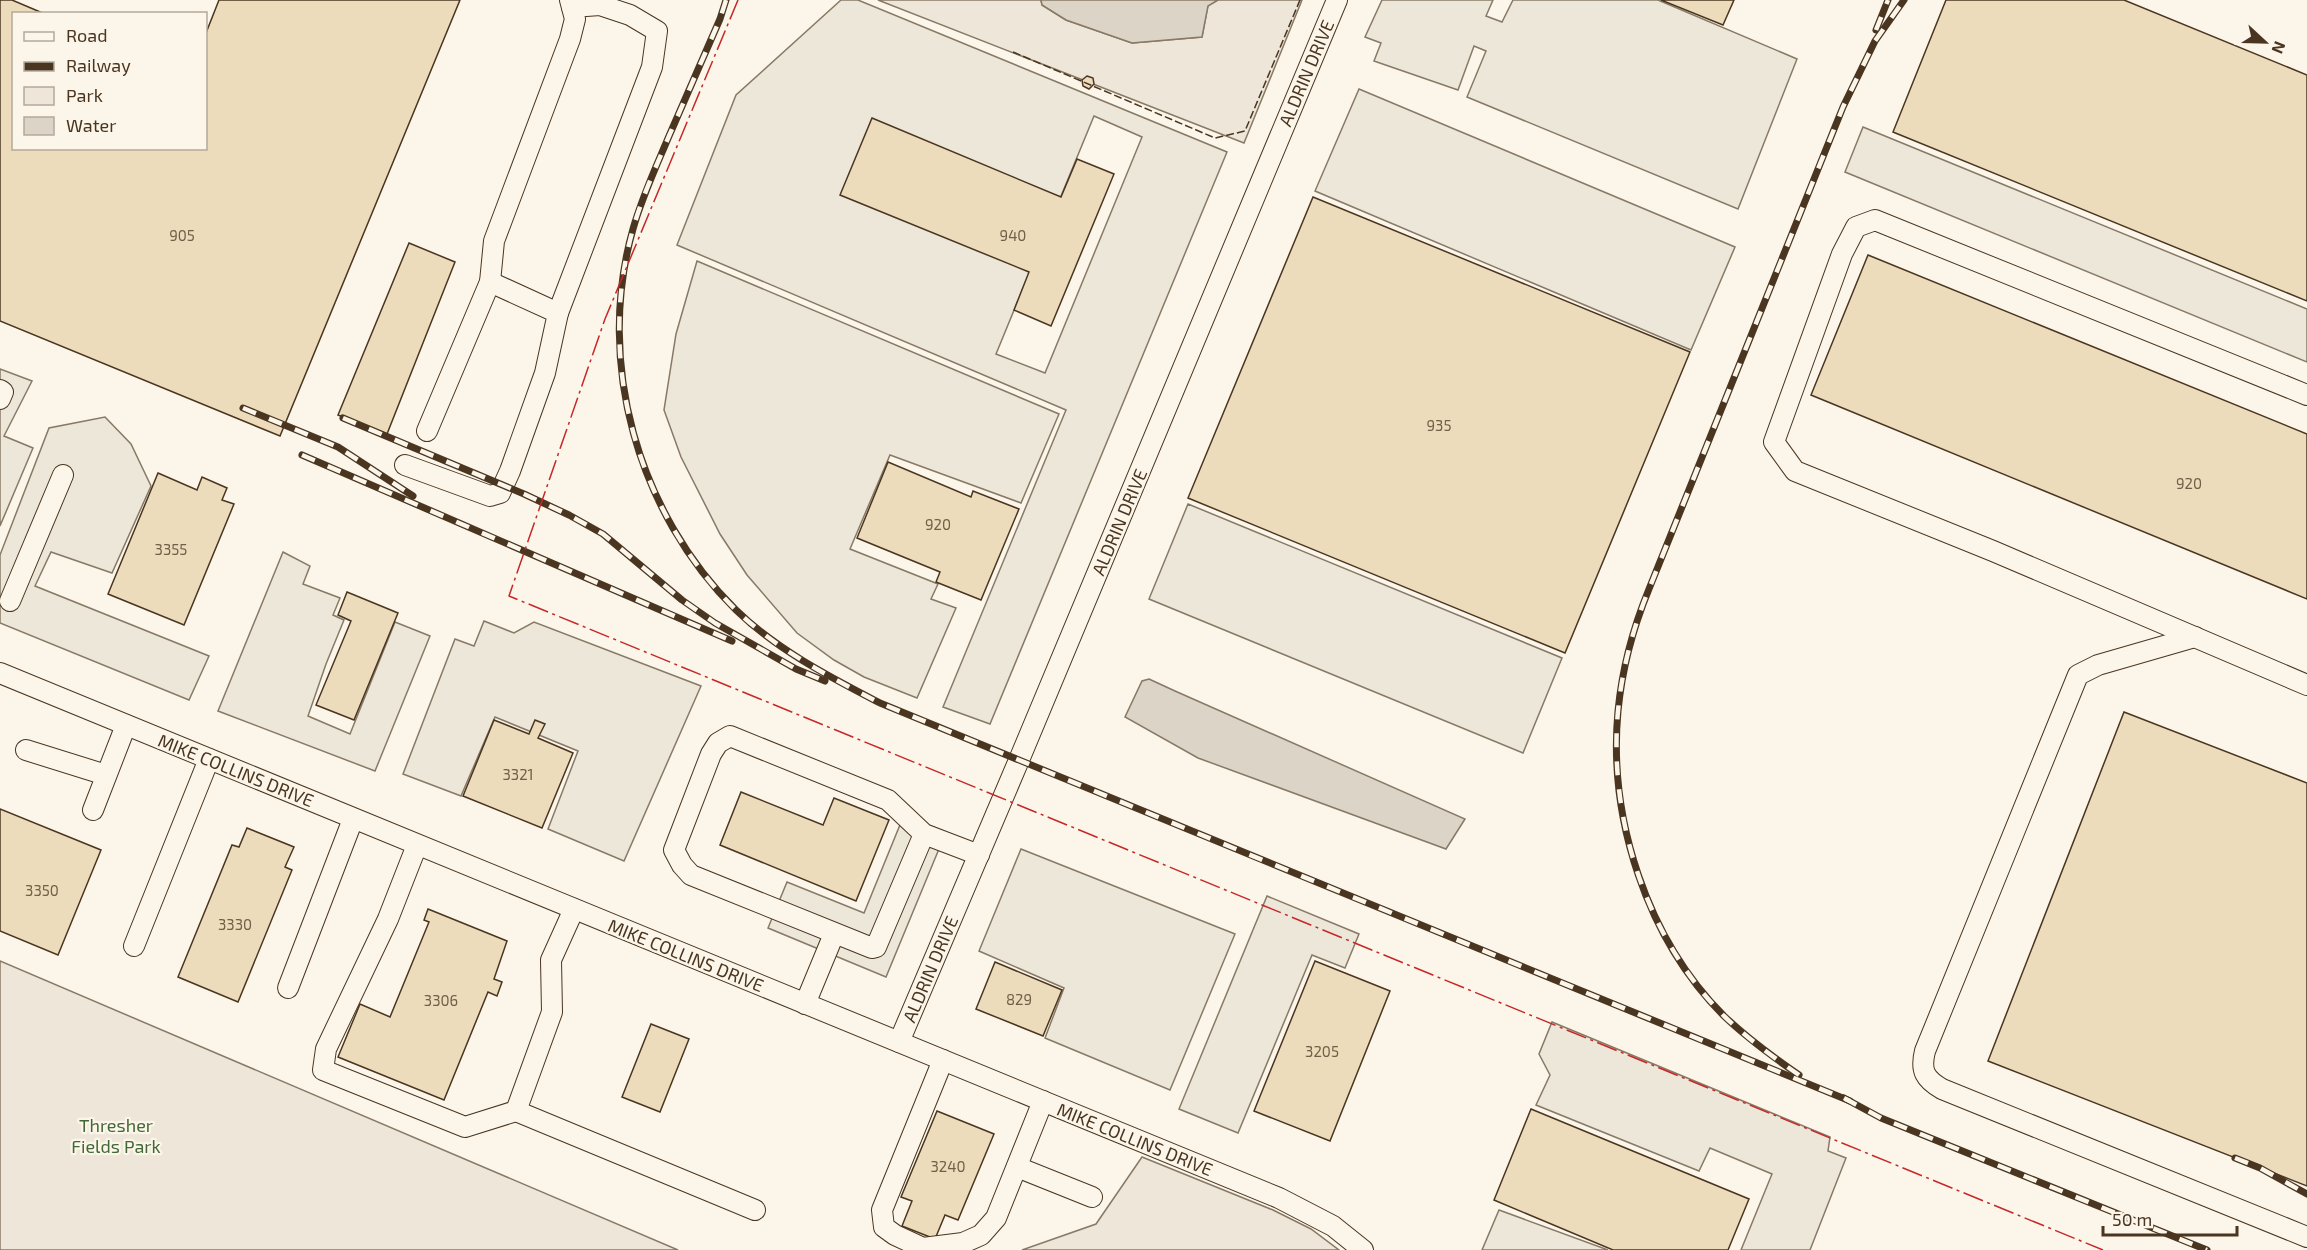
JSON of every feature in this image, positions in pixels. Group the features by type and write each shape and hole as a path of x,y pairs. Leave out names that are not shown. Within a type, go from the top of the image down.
{"street":[{"name":"ALDRIN DRIVE","path":"899,1042 1336,0"},
{"path":"405,465 490,496 500,494 545,373 558,313 652,66 657,31 630,15 600,5 571,4 575,19 570,39 494,241 490,282 427,431"},
{"path":"2307,395 1875,220 1856,227 1842,254 1774,442 1795,471 1993,551 2307,685"},
{"path":"490,282 558,313"},
{"path":"0,390 3,392 0,399"},
{"path":"10,601 63,475"},
{"path":"2195,637 2098,665 2078,675 1925,1051 1922,1063 1923,1074 1930,1082 1942,1089 2307,1237"},
{"name":"MIKE COLLINS DRIVE","path":"0,673 1279,1198 1333,1226 1364,1250"},
{"path":"93,810 126,725"},
{"path":"924,834 876,947 872,948 691,875 682,865 674,850 711,754 718,743 730,736 888,800 924,834 978,855"},
{"path":"26,750 106,775"},
{"path":"134,946 209,759"},
{"path":"288,988 353,819"},
{"path":"417,844 388,919 326,1049 323,1070 465,1127 516,1111 755,1210"},
{"path":"516,1111 552,1012 551,960 574,909"},
{"path":"805,1004 834,934"},
{"path":"943,1060 882,1210 884,1227 895,1235 923,1248 963,1243 981,1235 996,1218 1043,1101"},
{"path":"1017,1167 1092,1197"}],"green space":[{"path":"878,0 1041,0 1042,5 1066,20 1132,43 1202,37 1208,5 1218,0 1302,0 1244,143"},
{"name":"Thresher Fields Park","path":"0,961 678,1250 0,1250"},
{"path":"1142,1157 1273,1210 1311,1229 1339,1250 1022,1250 1096,1224"}],"shaded area":[{"path":"841,0 858,0 1227,152 990,724 943,707 1066,410 677,245 736,95","holes":["1094,116 1142,137 1045,373 996,354"]},
{"path":"1382,0 1493,0 1486,16 1502,22 1513,0 1658,0 1797,59 1738,209 1467,97 1486,51 1474,46 1458,90 1374,61 1381,43 1365,37"},
{"path":"1359,89 1735,247 1691,350 1315,191"},
{"path":"1863,127 2307,309 2307,362 1845,172"},
{"path":"697,261 1059,414 1021,503 890,455 850,549 938,584 931,599 956,608 917,698 864,677 834,660 797,633 747,575 720,534 681,457 664,410 676,334"},
{"path":"0,369 32,381 4,436 33,448 0,526"},
{"path":"105,417 131,444 151,486 112,573 51,552 35,586 209,656 189,700 0,623 0,555 49,428"},
{"path":"1188,504 1562,658 1523,753 1149,599"},
{"path":"283,552 310,566 303,584 340,598 333,615 344,620 308,716 350,734 395,622 430,636 375,771 218,711"},
{"path":"484,621 514,633 534,622 701,686 624,861 548,829 578,751 495,717 461,796 403,774 455,639 474,646"},
{"path":"904,815 946,832 886,977 768,928 787,882 864,913"},
{"path":"1021,849 1235,934 1170,1090 1045,1038 1064,988 979,951"},
{"path":"1267,896 1359,934 1345,968 1312,955 1238,1133 1179,1109"},
{"path":"1552,1022 1830,1137 1828,1151 1846,1158 1810,1250 1741,1250 1772,1174 1710,1148 1699,1171 1536,1105 1550,1075 1539,1054"},
{"path":"1499,1210 1608,1250 1482,1250"}],"water":[{"path":"1041,0 1218,0 1208,6 1202,37 1132,43 1066,20 1042,5"},
{"path":"1149,679 1465,819 1446,849 1198,758 1125,717 1142,681"}],"building":[{"path":"0,0 12,0 40,12 12,12 12,150 207,150 207,30 219,0 460,0 280,436 0,321"},
{"path":"1661,0 1734,0 1723,25"},
{"path":"1946,0 2124,0 2307,75 2307,301 1893,132"},
{"path":"1087,76 1093,78 1094,84 1089,89 1083,86 1082,80"},
{"path":"872,118 1061,197 1077,159 1114,174 1051,326 1014,310 1029,272 840,195"},
{"path":"1313,197 1690,352 1565,653 1188,498"},
{"path":"409,243 455,262 387,434 338,415"},
{"path":"1868,255 2307,434 2307,599 1811,395"},
{"path":"888,462 971,497 973,491 1019,509 981,600 936,582 940,572 857,538"},
{"path":"158,473 197,490 202,477 227,488 222,500 234,504 184,625 108,594"},
{"path":"347,592 398,613 354,720 316,705 351,621 338,615"},
{"path":"2124,712 2307,783 2307,1186 1988,1061"},
{"path":"494,720 529,734 535,720 545,724 538,738 573,753 542,828 463,796"},
{"path":"741,792 823,825 834,798 889,820 856,901 720,845"},
{"path":"0,809 101,850 58,955 0,931"},
{"path":"247,828 294,847 285,867 292,870 238,1002 178,977 232,845 239,847"},
{"path":"428,909 507,941 494,979 502,982 497,996 488,992 444,1100 338,1057 360,1004 390,1017 429,922 424,920"},
{"path":"1315,961 1390,991 1330,1141 1254,1111"},
{"path":"995,962 1062,990 1043,1036 976,1009"},
{"path":"651,1024 689,1039 660,1112 622,1097"},
{"path":"1531,1109 1749,1199 1728,1250 1613,1250 1494,1200"},
{"path":"937,1111 994,1134 958,1220 945,1215 935,1239 902,1226 912,1201 901,1197"}],"railway":[{"path":"726,0 720,19 654,171 633,229 622,280 619,331 623,383 634,433 650,482 673,528 702,571 736,610 786,650 823,673 880,703 1850,1101"},
{"path":"1876,30 1888,0"},
{"path":"1799,1075 1760,1047 1724,1016 1697,985 1674,951 1654,914 1638,875 1627,835 1620,793 1617,752 1618,711 1629,649 1649,589 1843,107 1875,41 1904,0"},
{"path":"243,408 338,447 413,496"},
{"path":"343,418 569,515 603,534 682,600 715,623 796,669 825,681"},
{"path":"302,455 732,641"},
{"path":"1844,1098 1881,1118 2207,1250"},
{"path":"2235,1158 2260,1168 2307,1194"}],"fence":[{"path":"1013,52 1215,138 1245,131 1300,0"}],"power":[{"path":"738,0 605,319 509,596 2103,1250"}]}
